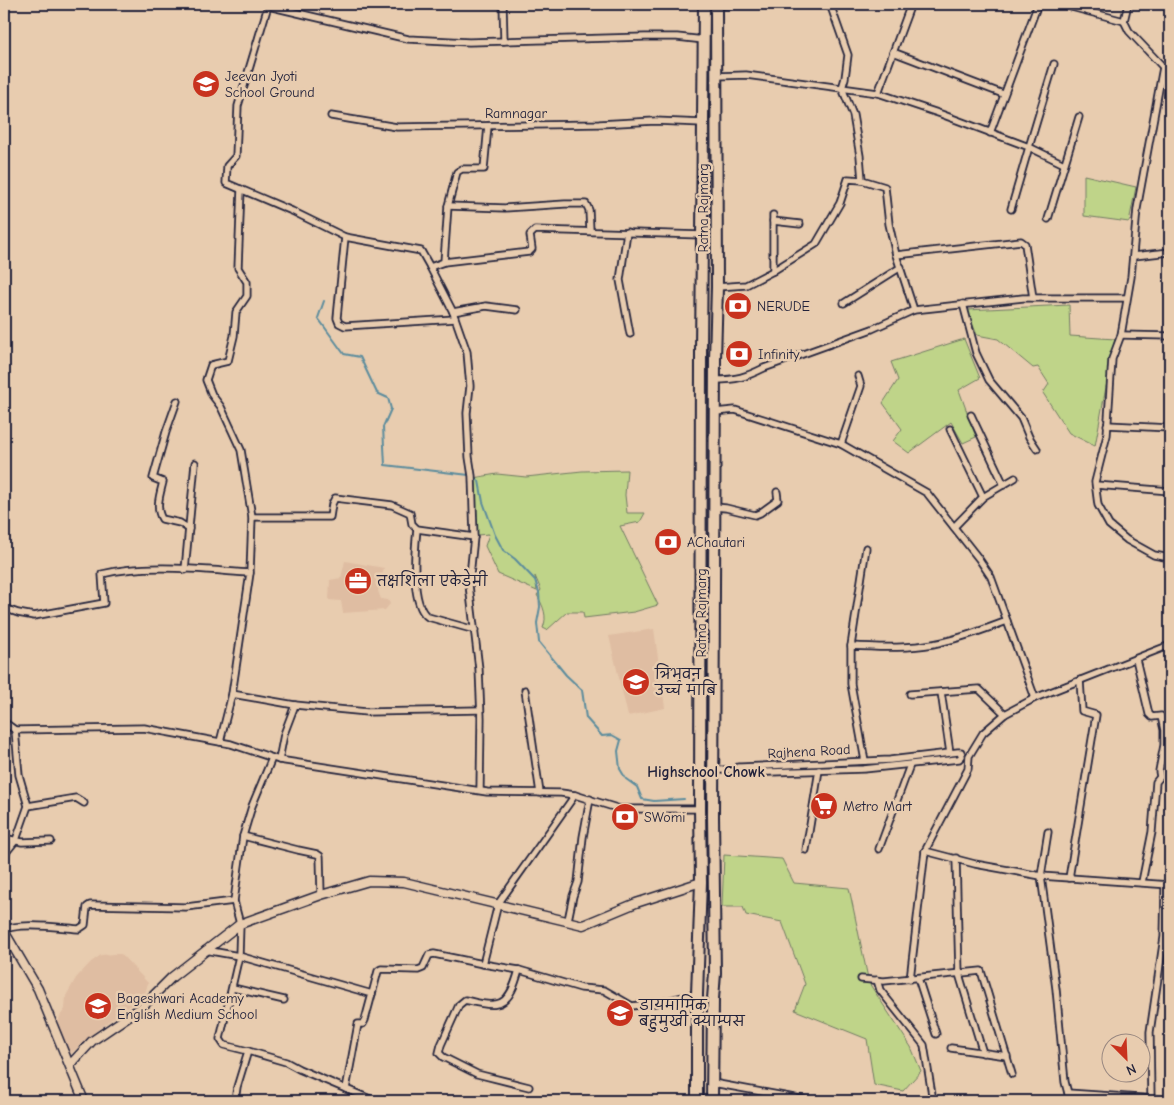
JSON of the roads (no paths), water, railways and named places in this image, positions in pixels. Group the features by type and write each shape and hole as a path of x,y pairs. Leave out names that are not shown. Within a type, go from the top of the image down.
{"highway":[{"name":"Ratna Rajmarg","path":"697,1101 696,994 701,882 704,4"},
{"name":"Ratna Rajmarg","path":"712,1101 715,974 713,816 717,287 716,5"}],"street":[{"path":"503,4 504,41"},
{"path":"716,5 742,4"},
{"path":"830,4 848,55 842,88 853,115 862,180"},
{"path":"878,93 911,4"},
{"path":"990,133 1001,108 1003,94 1038,4"},
{"path":"1060,4 1124,21"},
{"path":"1128,4 1124,21 1129,31 1167,68 1137,209 1134,256 1121,335 1112,359 1107,435 1095,482 1098,505 1109,525 1127,540 1154,555 1170,558"},
{"path":"480,790 479,670 469,585 474,537 467,413 470,386 467,352 453,312 421,251 344,237 292,211 226,183 226,166 236,156 238,106 268,6 408,39 469,42 677,37 704,40"},
{"path":"893,52 1003,94"},
{"path":"1010,209 1054,64"},
{"path":"717,76 746,75 878,93 1029,147 1064,164"},
{"name":"Ramnagar","path":"331,116 396,127 599,124 655,120 703,123"},
{"path":"1048,219 1078,117"},
{"path":"444,262 448,206 457,172 462,169 484,169 488,126"},
{"path":"717,287 746,285 773,271 816,244 840,203 848,178 862,180 885,188 889,224 896,255 914,310"},
{"path":"220,742 232,694 250,573 252,516 241,450 222,407 212,395 206,380 211,365 228,361 234,336 236,312 247,296 247,282 238,268 241,189"},
{"path":"448,206 505,208 586,204 589,210 590,231"},
{"path":"773,271 773,218 800,224"},
{"path":"430,267 444,262 528,252 532,249 530,235 535,230 702,235"},
{"path":"626,232 620,280 630,334"},
{"path":"344,237 337,318 339,323 345,326 455,319"},
{"path":"896,255 1022,241 1025,244 1033,298"},
{"path":"1134,256 1170,252"},
{"path":"844,303 900,267"},
{"path":"716,380 733,380 748,376 764,368 872,328 914,310 1033,298 1126,298"},
{"path":"963,304 976,354 989,380 1021,418 1029,437 1037,449"},
{"path":"453,312 486,306 517,310"},
{"path":"1121,335 1170,336"},
{"path":"841,444 861,386 858,376"},
{"path":"177,401 153,478 163,482 158,500 158,514 162,519 180,523 189,529"},
{"path":"715,412 735,410 841,444 927,493 991,577 1035,698"},
{"path":"971,415 1004,485"},
{"path":"1107,425 1170,428"},
{"path":"950,429 983,497"},
{"path":"185,570 195,463"},
{"path":"954,527 983,497 1015,478"},
{"path":"1096,485 1170,491"},
{"path":"715,507 755,515 778,500 777,492"},
{"path":"252,516 330,517 335,498 392,505 410,512 412,524 417,528 474,537"},
{"path":"417,528 414,567 420,604 424,614 428,617 475,630"},
{"path":"865,761 851,684 851,646 866,548"},
{"path":"4,608 34,616 104,603 102,574 120,570 250,573"},
{"path":"851,646 905,647 932,644 965,636 1008,621"},
{"path":"910,979 925,851 968,769 970,756 983,734 1005,714 1035,698 1170,645"},
{"path":"1136,658 1149,714 1152,717 1161,716 1164,730 1160,777 1156,782 1152,832 1142,882"},
{"path":"1069,878 1096,715 1082,711 1080,680"},
{"path":"910,694 979,689 1005,714"},
{"path":"525,690 540,793"},
{"path":"940,692 950,753"},
{"path":"232,694 295,705 367,712 480,710"},
{"path":"279,760 284,734 295,705"},
{"path":"4,722 15,730 144,728 220,742 279,760 480,790 575,795 620,809 700,809"},
{"path":"4,858 4,854 16,840 28,806 19,775 15,730"},
{"name":"Rajhena Road","path":"811,767 819,770 890,764 950,753 960,756"},
{"path":"960,756 970,756"},
{"name":"Rajhena Road","path":"714,770 811,767 865,761 910,765 960,756"},
{"path":"272,758 252,806 243,836 234,901 240,924 239,956 220,1039 224,1045 286,1062 370,1099"},
{"path":"879,849 910,765"},
{"path":"806,850 819,770"},
{"path":"483,964 498,904 575,795"},
{"path":"28,806 76,798 84,803"},
{"path":"568,920 578,882 590,799"},
{"path":"1048,832 1041,876 1056,990 1065,1082 1070,1101"},
{"path":"243,836 318,854 320,856 321,895"},
{"path":"4,838 51,841"},
{"path":"925,851 975,864 1041,876 1168,885 1164,936 1150,1032 1151,1098"},
{"path":"956,858 959,974 983,1053"},
{"path":"70,1065 92,1041 142,1007 172,977 240,924 321,895 369,881 404,882 583,925 636,903 701,882"},
{"path":"84,1101 38,989 4,931 9,927 21,926 79,929 85,925 87,907 90,905 186,907 234,901"},
{"path":"205,950 239,956 372,994"},
{"path":"346,1090 358,1024 363,1024 365,1020 378,971 381,969 418,970 422,968 429,955 434,954 519,970 581,988 604,990 632,1006 662,1002 696,994"},
{"path":"519,970 516,980 505,1000 497,1004 465,1000 459,1005 440,1045 439,1053 443,1057 477,1074 529,1087"},
{"path":"861,979 910,979 981,971 1012,1074"},
{"path":"918,978 936,1034"},
{"path":"877,980 880,990 924,1045 933,1101"},
{"path":"233,988 284,1000"},
{"path":"951,1048 1007,1056"},
{"path":"235,1101 237,1087 248,1051"},
{"path":"713,1084 811,1101"},
{"path":"1068,1093 1170,1100"}],"waterway":[{"path":"324,301 318,318 344,354 360,357 377,393 388,398 391,409 383,427 385,465 469,475"},
{"path":"474,477 479,481 483,502 495,535 503,550 515,559 535,580 539,592 540,607 537,623 539,642 566,675 582,690 586,718 602,736 612,735 621,740 618,751 620,769 626,779 637,787 642,799 654,801 684,799"}],"place":[{"name":"Jeevan Jyoti School Ground","path":"206,84"},
{"name":"NERUDE","path":"738,306"},
{"name":"Infinity","path":"739,354"},
{"name":"AChautari","path":"668,542"},
{"name":"तक्षशिला एकेडेमी","path":"358,581"},
{"name":"त्रिभुवन उच्च माबि","path":"636,682"},
{"name":"Metro Mart","path":"824,806"},
{"name":"SWomi","path":"625,817"},
{"name":"Bageshwari Academy English Medium School","path":"98,1006"},
{"name":"डायमामिक बहुमुखी क्याम्पस","path":"620,1013"}],"district":[{"name":"Highschool Chowk","path":"706,772"}]}
